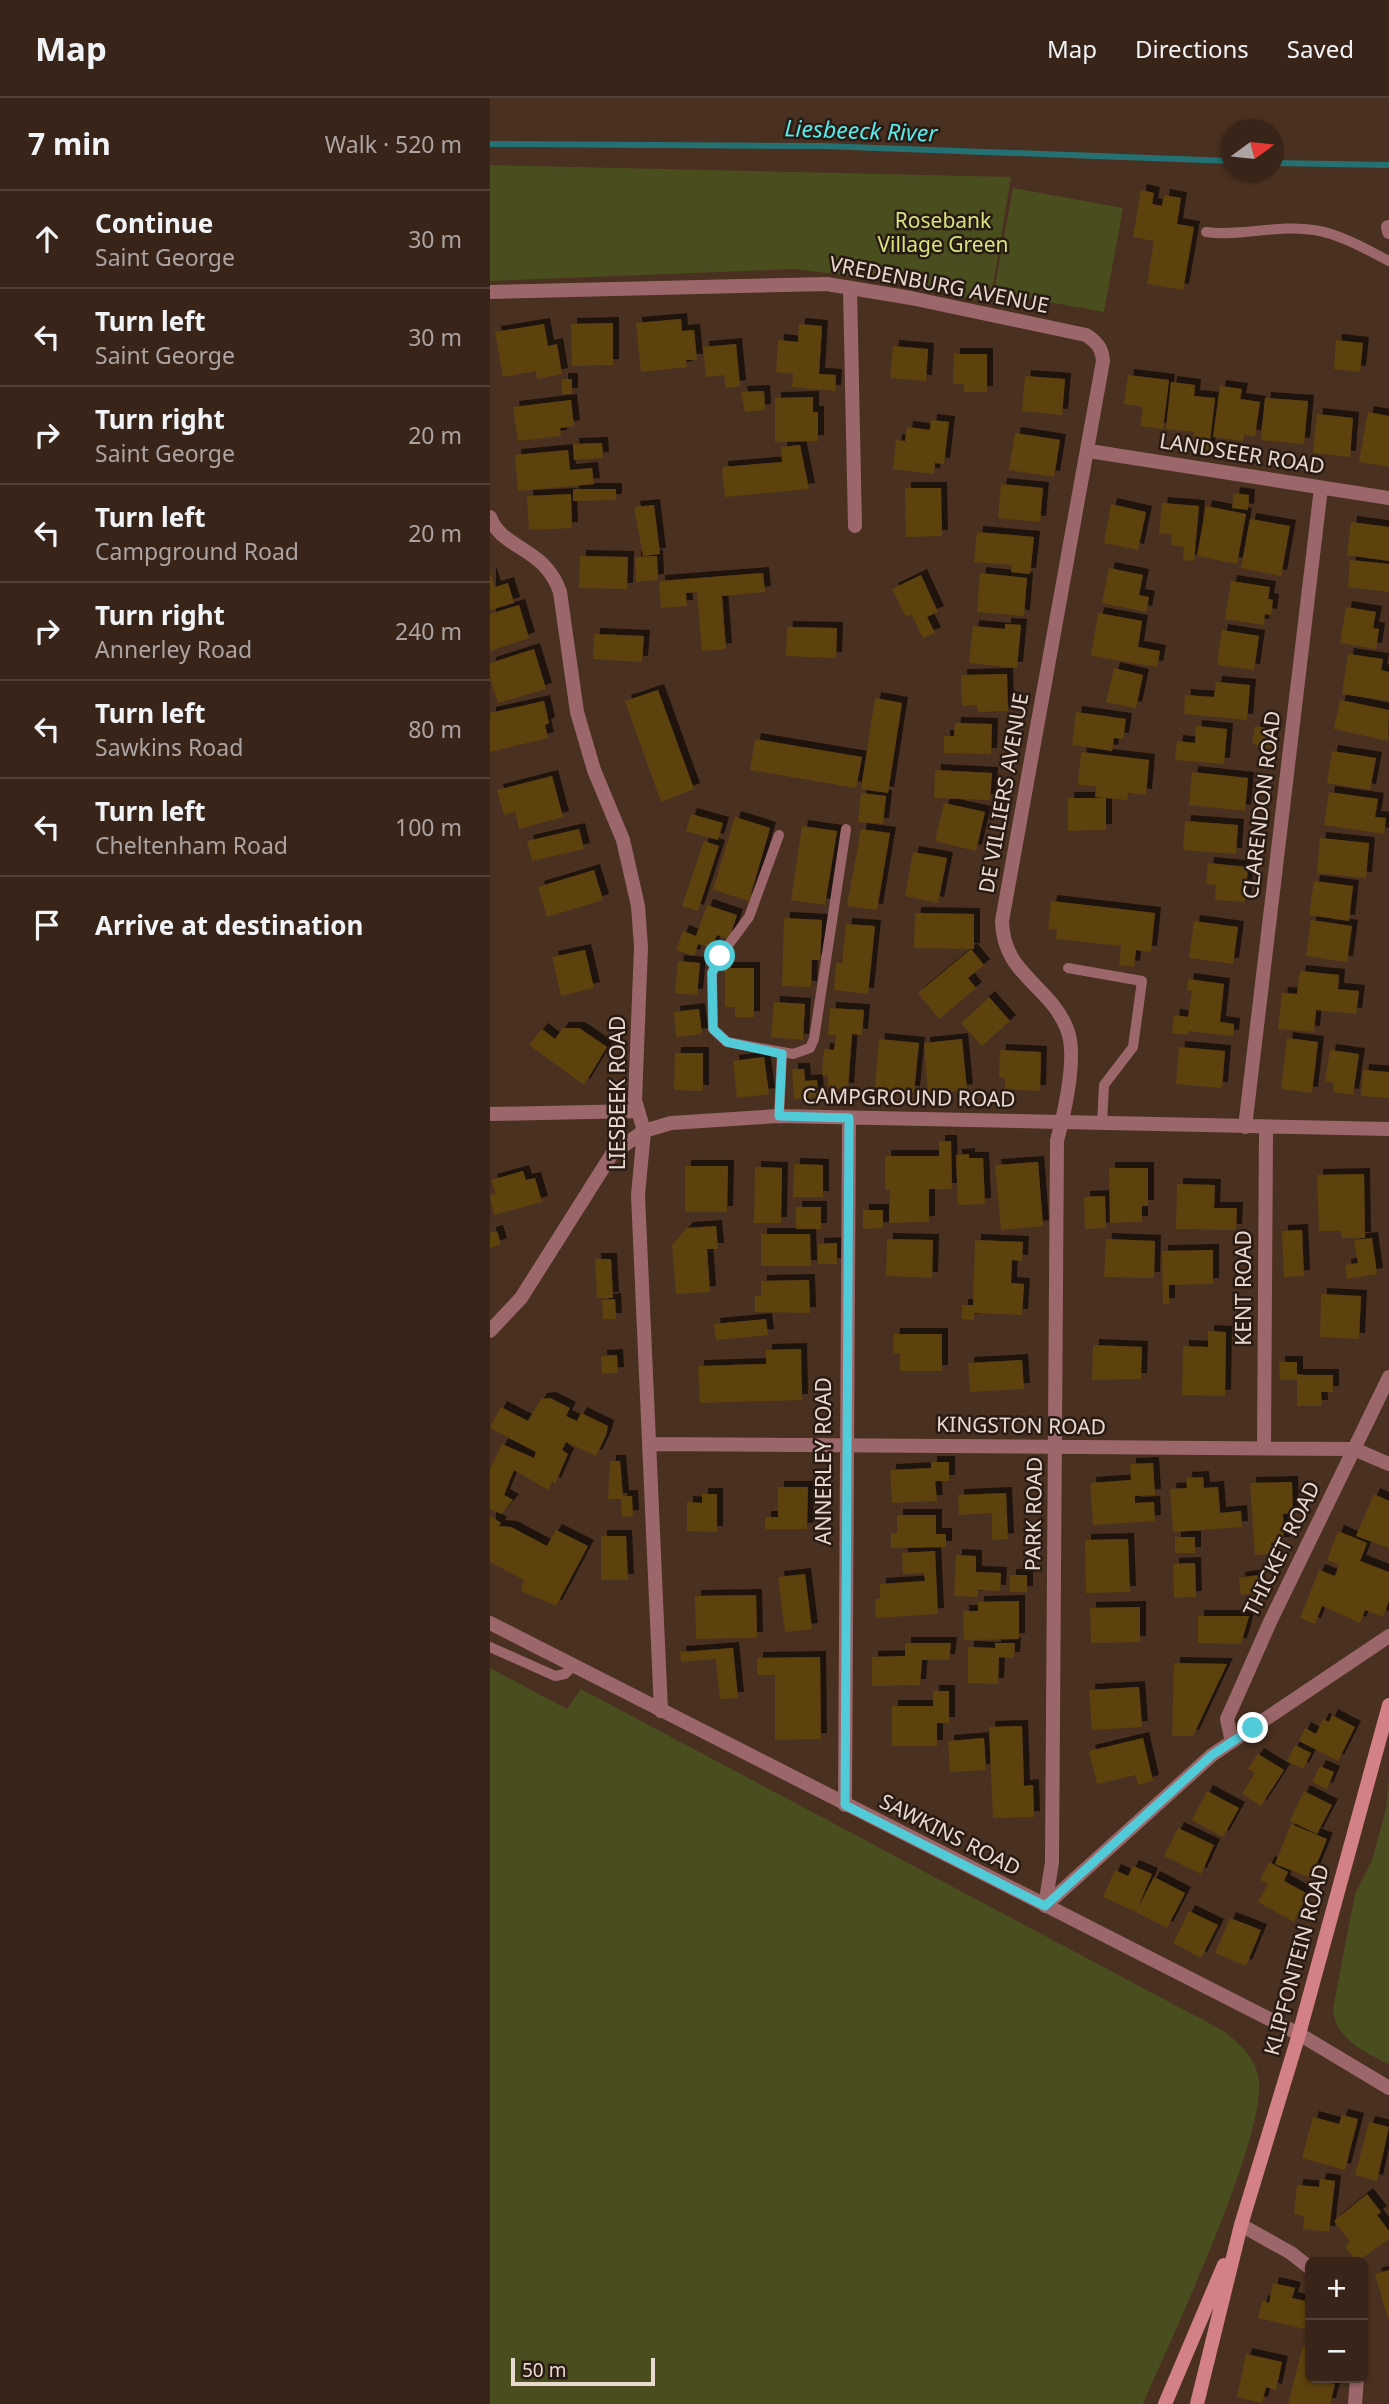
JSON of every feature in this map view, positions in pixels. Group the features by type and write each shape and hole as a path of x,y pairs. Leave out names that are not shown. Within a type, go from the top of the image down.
{"main road":[{"name":"KLIPFONTEIN ROAD","path":"1197,2404 1241,2225 1299,2035 1389,1705"},
{"name":"KLIPFONTEIN ROAD","path":"1166,2404 1241,2225"}],"street":[{"name":"VREDENBURG AVENUE","path":"490,292 800,283 911,298 1086,335 1096,341 1102,351 1103,361 1088,452"},
{"path":"850,289 855,526"},
{"name":"LANDSEER ROAD","path":"1088,452 1389,498"},
{"name":"DE VILLIERS AVENUE","path":"1061,1123 1066,1102 1068,1031 1059,1013 1012,959 1002,941 1002,920 1088,452"},
{"name":"CLARENDON ROAD","path":"1245,1128 1321,488"},
{"name":"LIESBEEK ROAD","path":"490,517 502,535 542,561 553,574 560,593 577,712 584,742 623,840 632,872 641,947 637,1111 644,1131 638,1195 661,1711"},
{"path":"490,1114 637,1111"},
{"name":"CAMPGROUND ROAD","path":"490,1331 521,1298 612,1154 644,1131 684,1122 779,1116 1266,1129 1389,1129"},
{"name":"ANNERLEY ROAD","path":"845,1805 845,1444 849,1118"},
{"name":"PARK ROAD","path":"1045,1906 1052,1862 1057,1141 1061,1123"},
{"name":"KENT ROAD","path":"1264,1448 1266,1129"},
{"name":"THICKET ROAD","path":"1232,1742 1227,1718 1389,1377"},
{"name":"KINGSTON ROAD","path":"649,1444 1354,1448 1389,1464"},
{"name":"SAWKINS ROAD","path":"490,1623 1299,2035 1389,2088"},
{"path":"1045,1906 1212,1755 1389,1636"},
{"path":"1241,2225 1292,2253 1305,2264"},
{"path":"1355,2404 1357,2383"}],"lane":[{"path":"1206,232 1224,234 1314,230 1348,240 1389,261"},
{"path":"779,835 750,917 714,965 712,1020 719,1037 727,1042 782,1054 802,1053 810,1048 814,1039 846,829"},
{"path":"1068,968 1142,981 1133,1047 1104,1085 1102,1124"},
{"path":"779,1116 782,1054"},
{"path":"490,1647 555,1676 565,1674 573,1666"}],"green space":[{"name":"Rosebank Village Green","path":"490,165 1011,177 990,303 897,282 795,269 490,281"},
{"path":"1013,188 1123,208 1104,312 994,292"},
{"path":"490,1668 567,1709 581,1689 1222,2030 1244,2050 1253,2061 1258,2075 1258,2102 1249,2141 1215,2237 1143,2404 490,2404"},
{"path":"1389,1779 1389,2065 1362,2050 1346,2037 1335,2020 1333,2009 1355,1894 1372,1860 1386,1809"}],"building":[{"path":"1141,190 1154,193 1152,204 1162,206 1164,195 1181,198 1177,224 1194,227 1183,290 1147,284 1154,241 1133,237"},
{"path":"681,319 682,331 694,330 697,360 686,360 687,367 641,372 636,323"},
{"path":"613,323 613,365 572,366 571,324"},
{"path":"544,324 548,346 557,344 562,374 537,379 536,371 503,377 495,332"},
{"path":"799,324 822,326 819,374 836,375 835,391 792,387 793,374 776,372 778,340 798,342"},
{"path":"1336,340 1363,343 1360,372 1334,369"},
{"path":"736,344 740,386 726,388 724,375 706,377 703,347"},
{"path":"893,346 928,349 926,381 890,378"},
{"path":"954,354 987,354 987,392 964,392 964,384 953,384"},
{"path":"1128,375 1169,380 1163,429 1140,426 1143,407 1124,404"},
{"path":"1025,376 1065,379 1062,415 1022,411"},
{"path":"562,379 572,379 572,394 562,394"},
{"path":"1171,382 1195,385 1194,396 1215,398 1209,450 1192,448 1194,432 1166,429"},
{"path":"1220,386 1242,389 1240,399 1260,402 1255,436 1244,435 1243,441 1213,437"},
{"path":"764,391 765,410 745,412 741,392"},
{"path":"813,397 813,412 818,412 818,441 775,442 775,398"},
{"path":"1265,398 1308,401 1304,444 1261,440"},
{"path":"571,400 574,426 560,428 561,436 518,441 513,407"},
{"path":"1368,412 1389,416 1389,467 1359,462"},
{"path":"1317,414 1353,418 1350,457 1313,453"},
{"path":"931,420 949,422 944,464 935,463 934,474 893,469 896,440 905,441 907,427 930,430"},
{"path":"1015,433 1060,440 1054,477 1009,470"},
{"path":"602,443 603,458 574,460 573,444"},
{"path":"800,445 809,489 725,497 722,467 782,462 781,447"},
{"path":"568,450 570,470 592,468 594,484 518,491 515,455"},
{"path":"1001,484 1043,488 1040,522 998,518"},
{"path":"905,488 941,488 942,536 906,537"},
{"path":"573,489 616,489 616,500 573,501"},
{"path":"1234,493 1249,495 1248,510 1232,508"},
{"path":"571,494 572,528 529,530 527,496"},
{"path":"1162,503 1199,506 1194,561 1183,560 1184,547 1171,545 1172,535 1159,533"},
{"path":"1111,504 1146,512 1138,550 1104,543"},
{"path":"654,505 660,554 643,556 634,507"},
{"path":"1206,506 1246,514 1237,564 1197,556"},
{"path":"1250,519 1290,526 1281,576 1241,568"},
{"path":"1351,522 1389,527 1389,561 1347,555"},
{"path":"977,532 1034,537 1030,574 1011,572 1012,565 974,562"},
{"path":"580,556 628,557 627,589 579,588"},
{"path":"657,556 658,580 636,582 635,557"},
{"path":"1350,560 1389,564 1389,592 1348,587"},
{"path":"1109,568 1143,575 1139,595 1149,597 1146,612 1102,603"},
{"path":"490,572 495,587 508,583 514,603 490,610"},
{"path":"763,573 765,592 722,596 726,649 702,651 697,592 686,593 687,606 661,608 659,581"},
{"path":"980,573 1027,578 1024,616 977,612"},
{"path":"921,575 938,612 927,617 935,633 923,638 911,614 906,617 892,589"},
{"path":"1231,581 1270,587 1268,599 1273,600 1271,615 1265,614 1263,625 1225,619"},
{"path":"519,605 529,638 490,651 490,614"},
{"path":"1346,607 1376,612 1373,628 1379,629 1376,649 1340,643"},
{"path":"1098,613 1142,621 1138,647 1160,651 1157,667 1091,656"},
{"path":"1005,624 1021,625 1017,668 969,663 973,626 1005,629"},
{"path":"787,627 837,628 836,658 786,656"},
{"path":"1222,630 1259,636 1254,670 1217,665"},
{"path":"594,634 644,636 642,662 593,659"},
{"path":"534,649 546,689 498,703 490,677 490,663"},
{"path":"1348,654 1383,659 1381,670 1389,672 1389,701 1342,694"},
{"path":"1114,668 1143,675 1136,708 1106,702"},
{"path":"1007,674 1008,711 978,712 977,705 962,706 961,675"},
{"path":"1216,682 1250,685 1247,720 1184,714 1185,695 1214,697"},
{"path":"658,690 694,789 661,802 625,701"},
{"path":"875,698 902,703 888,793 861,789"},
{"path":"1340,700 1389,710 1388,741 1334,729"},
{"path":"544,701 549,723 545,725 548,738 490,752 490,713"},
{"path":"1076,712 1126,719 1123,739 1114,738 1112,751 1072,745"},
{"path":"955,723 992,724 991,754 944,753 944,736 954,736"},
{"path":"1196,726 1227,729 1224,764 1175,760 1177,741 1195,743"},
{"path":"1255,726 1274,729 1271,748 1252,744"},
{"path":"755,739 862,757 856,788 750,770"},
{"path":"1332,751 1376,758 1370,790 1327,783"},
{"path":"1081,752 1149,760 1146,795 1128,793 1127,800 1095,797 1096,786 1078,785"},
{"path":"935,770 992,773 990,800 934,798"},
{"path":"1192,772 1248,778 1245,811 1189,805"},
{"path":"552,776 563,817 519,829 515,812 504,815 497,790"},
{"path":"1329,792 1378,799 1375,817 1386,818 1384,834 1324,825"},
{"path":"861,793 886,796 883,824 858,822"},
{"path":"1068,798 1106,798 1106,830 1068,831"},
{"path":"944,803 985,812 976,851 935,841"},
{"path":"691,814 723,823 718,840 686,831"},
{"path":"735,817 770,828 749,901 713,890"},
{"path":"1185,821 1238,825 1236,854 1183,850"},
{"path":"802,826 837,831 825,905 791,900"},
{"path":"579,829 584,849 532,861 527,841"},
{"path":"861,829 890,833 877,910 847,906"},
{"path":"1320,838 1369,843 1366,878 1317,873"},
{"path":"704,841 719,846 698,911 682,906"},
{"path":"913,852 947,858 938,903 905,896"},
{"path":"1208,863 1248,867 1245,902 1215,900 1216,885 1206,884"},
{"path":"594,870 603,900 547,917 538,887"},
{"path":"1314,881 1353,886 1349,921 1309,915"},
{"path":"1051,901 1155,913 1151,952 1136,950 1134,967 1119,965 1121,946 1056,939 1057,930 1048,929"},
{"path":"707,905 737,915 729,939 717,935 712,948 698,944 694,956 676,950 683,931 696,936"},
{"path":"915,913 974,914 974,949 914,948"},
{"path":"784,918 822,920 820,960 812,960 811,987 782,986"},
{"path":"1311,920 1352,926 1347,962 1306,956"},
{"path":"1194,921 1238,927 1233,964 1189,958"},
{"path":"846,924 875,926 868,994 834,990 836,963 842,963"},
{"path":"971,949 984,965 968,978 976,988 939,1019 918,993"},
{"path":"585,950 594,988 561,996 552,957"},
{"path":"678,961 700,963 697,995 675,993"},
{"path":"725,968 754,968 754,1017 735,1017 735,1007 725,1007"},
{"path":"1300,971 1339,975 1338,989 1359,991 1356,1014 1316,1010 1314,1032 1278,1029 1282,993 1297,994"},
{"path":"1188,979 1224,984 1220,1022 1234,1024 1233,1036 1188,1031 1188,1035 1172,1033 1174,1015 1188,1017 1192,991 1187,990"},
{"path":"989,997 1010,1021 982,1046 961,1023"},
{"path":"774,1002 805,1004 803,1040 771,1037"},
{"path":"830,1008 864,1010 862,1035 852,1034 848,1089 828,1088 828,1076 822,1075 824,1049 834,1050 836,1035 828,1035"},
{"path":"699,1009 702,1034 676,1037 674,1012"},
{"path":"563,1028 579,1028 607,1047 584,1085 529,1045 542,1029 555,1039"},
{"path":"1287,1038 1318,1042 1312,1093 1281,1089"},
{"path":"879,1039 919,1043 914,1092 875,1088"},
{"path":"962,1039 967,1090 928,1094 924,1043"},
{"path":"1179,1047 1225,1051 1222,1088 1176,1084"},
{"path":"1000,1050 1041,1052 1040,1091 1005,1089 1005,1078 999,1077"},
{"path":"1330,1050 1359,1054 1353,1095 1333,1092 1334,1083 1325,1081"},
{"path":"675,1053 703,1053 703,1091 674,1090"},
{"path":"764,1057 769,1094 737,1098 733,1061"},
{"path":"792,1069 804,1069 805,1081 817,1080 818,1097 794,1099"},
{"path":"1363,1070 1389,1072 1389,1098 1361,1096"},
{"path":"939,1141 951,1141 952,1189 929,1189 929,1222 889,1223 890,1190 885,1190 885,1156 939,1156"},
{"path":"969,1154 969,1158 983,1158 985,1204 958,1205 956,1155"},
{"path":"1038,1162 1043,1226 1001,1230 995,1165"},
{"path":"794,1164 823,1165 823,1197 793,1197"},
{"path":"685,1166 728,1166 727,1212 685,1212"},
{"path":"755,1167 782,1168 781,1223 754,1223"},
{"path":"1109,1168 1148,1168 1148,1206 1142,1206 1142,1222 1110,1223"},
{"path":"523,1171 526,1180 535,1178 542,1202 494,1215 490,1195 496,1194 491,1180"},
{"path":"1364,1174 1365,1238 1342,1238 1341,1231 1319,1231 1317,1175"},
{"path":"1177,1184 1215,1185 1214,1208 1237,1208 1236,1230 1176,1229"},
{"path":"1105,1196 1106,1228 1085,1229 1084,1197"},
{"path":"796,1207 821,1207 821,1229 796,1229"},
{"path":"863,1210 883,1210 883,1228 863,1229"},
{"path":"716,1226 718,1249 707,1249 710,1292 676,1294 672,1245 687,1228"},
{"path":"1302,1230 1304,1276 1284,1277 1282,1231"},
{"path":"497,1231 501,1244 490,1248 490,1233"},
{"path":"761,1234 810,1234 811,1266 761,1266"},
{"path":"1372,1238 1377,1274 1347,1279 1345,1265 1358,1263 1354,1240"},
{"path":"887,1239 933,1240 932,1278 886,1276"},
{"path":"1106,1239 1155,1241 1154,1278 1104,1277"},
{"path":"975,1240 1023,1242 1022,1261 1012,1260 1011,1283 1024,1284 1022,1315 974,1313 974,1320 962,1319 962,1305 973,1305"},
{"path":"837,1243 837,1264 818,1264 818,1244"},
{"path":"1213,1250 1213,1284 1169,1285 1169,1304 1163,1304 1162,1251"},
{"path":"595,1259 611,1259 613,1298 597,1298"},
{"path":"809,1280 810,1313 755,1312 755,1296 761,1296 761,1281"},
{"path":"1321,1294 1361,1296 1359,1339 1320,1337"},
{"path":"615,1299 616,1319 603,1319 602,1300"},
{"path":"766,1319 768,1335 716,1340 714,1324"},
{"path":"1208,1331 1226,1332 1225,1396 1182,1395 1183,1346 1208,1347"},
{"path":"894,1334 942,1334 942,1371 900,1371 900,1353 893,1353"},
{"path":"1093,1345 1142,1347 1141,1379 1092,1380"},
{"path":"801,1349 802,1400 700,1403 698,1366 766,1364 766,1350"},
{"path":"617,1355 618,1373 602,1374 601,1356"},
{"path":"1022,1360 1024,1389 970,1392 968,1363"},
{"path":"1279,1362 1297,1362 1297,1375 1333,1375 1333,1392 1321,1392 1322,1406 1297,1406 1297,1380 1280,1380"},
{"path":"550,1398 570,1408 566,1416 577,1421 581,1413 608,1426 596,1456 566,1442 562,1450 568,1454 555,1484 552,1482 548,1490 514,1470 504,1495 513,1500 501,1514 490,1509 490,1469 502,1444 534,1458 536,1452 490,1428 501,1407 528,1421 541,1399"},
{"path":"610,1461 620,1461 623,1496 632,1496 633,1516 622,1517 621,1499 608,1499"},
{"path":"931,1462 949,1462 949,1481 935,1481 937,1501 892,1503 890,1470 931,1468"},
{"path":"1153,1463 1155,1495 1135,1496 1135,1503 1154,1502 1155,1521 1093,1525 1090,1483 1131,1480 1130,1464"},
{"path":"1203,1477 1204,1488 1218,1487 1220,1513 1241,1511 1242,1527 1173,1532 1170,1489 1187,1488 1186,1478"},
{"path":"1292,1482 1293,1513 1283,1514 1284,1543 1271,1543 1272,1554 1255,1555 1250,1483"},
{"path":"778,1487 808,1487 807,1529 765,1529 765,1517 778,1517"},
{"path":"1006,1493 1008,1539 992,1540 992,1513 959,1515 958,1495"},
{"path":"702,1494 717,1494 717,1532 687,1531 687,1502 702,1503"},
{"path":"1374,1494 1389,1501 1389,1548 1356,1536"},
{"path":"897,1515 936,1515 936,1534 946,1534 946,1547 891,1548 891,1533 897,1533"},
{"path":"490,1516 501,1523 499,1526 511,1527 547,1546 556,1530 588,1546 556,1606 521,1591 524,1580 490,1562"},
{"path":"1338,1531 1367,1543 1360,1561 1389,1572 1389,1601 1383,1617 1365,1610 1360,1623 1322,1606 1315,1624 1300,1618 1319,1570 1335,1576 1339,1565 1327,1560"},
{"path":"601,1536 626,1536 628,1580 601,1580"},
{"path":"1175,1537 1195,1537 1195,1553 1175,1553"},
{"path":"1128,1539 1130,1592 1086,1593 1085,1540"},
{"path":"935,1551 938,1614 876,1618 875,1599 880,1599 880,1584 925,1581 924,1573 903,1574 902,1553"},
{"path":"956,1555 976,1556 976,1572 1001,1573 1000,1591 978,1590 978,1597 954,1596"},
{"path":"1195,1563 1196,1597 1174,1598 1173,1564"},
{"path":"805,1574 812,1629 785,1632 778,1577"},
{"path":"1010,1575 1027,1575 1027,1592 1010,1592"},
{"path":"1258,1575 1261,1592 1241,1595 1239,1578"},
{"path":"756,1595 757,1638 696,1639 695,1596"},
{"path":"1019,1601 1019,1639 964,1640 963,1611 978,1611 978,1602"},
{"path":"1140,1607 1140,1642 1091,1643 1090,1608"},
{"path":"1198,1616 1249,1616 1241,1644 1198,1643"},
{"path":"905,1643 951,1643 949,1660 922,1660 920,1685 872,1686 872,1657 905,1656"},
{"path":"995,1643 1015,1643 1014,1658 999,1657 998,1684 968,1683 968,1647 995,1648"},
{"path":"733,1648 738,1698 720,1699 716,1659 681,1662 680,1652"},
{"path":"820,1657 821,1739 775,1740 775,1675 757,1675 757,1658"},
{"path":"1174,1663 1227,1664 1193,1736 1172,1736"},
{"path":"1139,1687 1142,1727 1092,1730 1089,1690"},
{"path":"933,1691 949,1691 949,1723 937,1723 937,1746 892,1746 892,1706 933,1706"},
{"path":"1332,1715 1355,1727 1338,1761 1299,1741 1305,1728 1316,1734 1323,1719 1329,1722"},
{"path":"1022,1726 1024,1786 1033,1785 1034,1817 993,1818 989,1727"},
{"path":"984,1738 986,1770 950,1772 948,1741"},
{"path":"1143,1738 1153,1781 1138,1785 1136,1775 1097,1784 1089,1751"},
{"path":"1295,1745 1311,1753 1303,1769 1287,1761"},
{"path":"1258,1754 1284,1770 1261,1806 1242,1794 1255,1773 1248,1769"},
{"path":"1320,1766 1334,1772 1327,1789 1312,1782"},
{"path":"1207,1791 1239,1808 1223,1837 1192,1820"},
{"path":"1304,1791 1332,1805 1317,1834 1290,1821"},
{"path":"1291,1824 1327,1839 1311,1878 1275,1864"},
{"path":"1178,1828 1214,1845 1201,1874 1164,1856"},
{"path":"1269,1862 1288,1872 1284,1881 1308,1894 1294,1922 1258,1902 1268,1884 1260,1880"},
{"path":"1133,1866 1152,1874 1136,1912 1103,1897 1115,1870 1128,1876"},
{"path":"1154,1877 1185,1893 1167,1928 1136,1912"},
{"path":"1189,1911 1218,1925 1201,1958 1173,1943"},
{"path":"1230,1918 1261,1930 1246,1966 1215,1953"},
{"path":"1342,2115 1358,2119 1345,2170 1302,2158 1313,2117 1339,2124"},
{"path":"1369,2122 1389,2127 1377,2181 1355,2175"},
{"path":"1320,2179 1335,2181 1329,2232 1303,2229 1304,2216 1294,2214 1297,2185 1319,2187"},
{"path":"1367,2194 1381,2212 1377,2215 1389,2231 1389,2239 1364,2257 1353,2257 1345,2247 1350,2242 1334,2221"},
{"path":"1389,2270 1389,2319 1388,2319 1375,2274"},
{"path":"1273,2283 1295,2288 1292,2298 1305,2301 1305,2329 1258,2318 1262,2301 1269,2303"},
{"path":"1303,2346 1305,2383 1335,2384 1330,2404 1288,2404"},
{"path":"1246,2354 1282,2362 1276,2390 1266,2387 1262,2403 1237,2397"}],"waterway":[{"name":"Liesbeeck River","path":"490,144 823,146 1221,161"},
{"name":"Liesbeeck River","path":"1284,163 1389,165"}],"route":[{"path":"720,956 712,973 713,1029 727,1042 758,1046 782,1054 779,1116 849,1118 845,1444 845,1805 1045,1906 1212,1755 1253,1728"}]}
